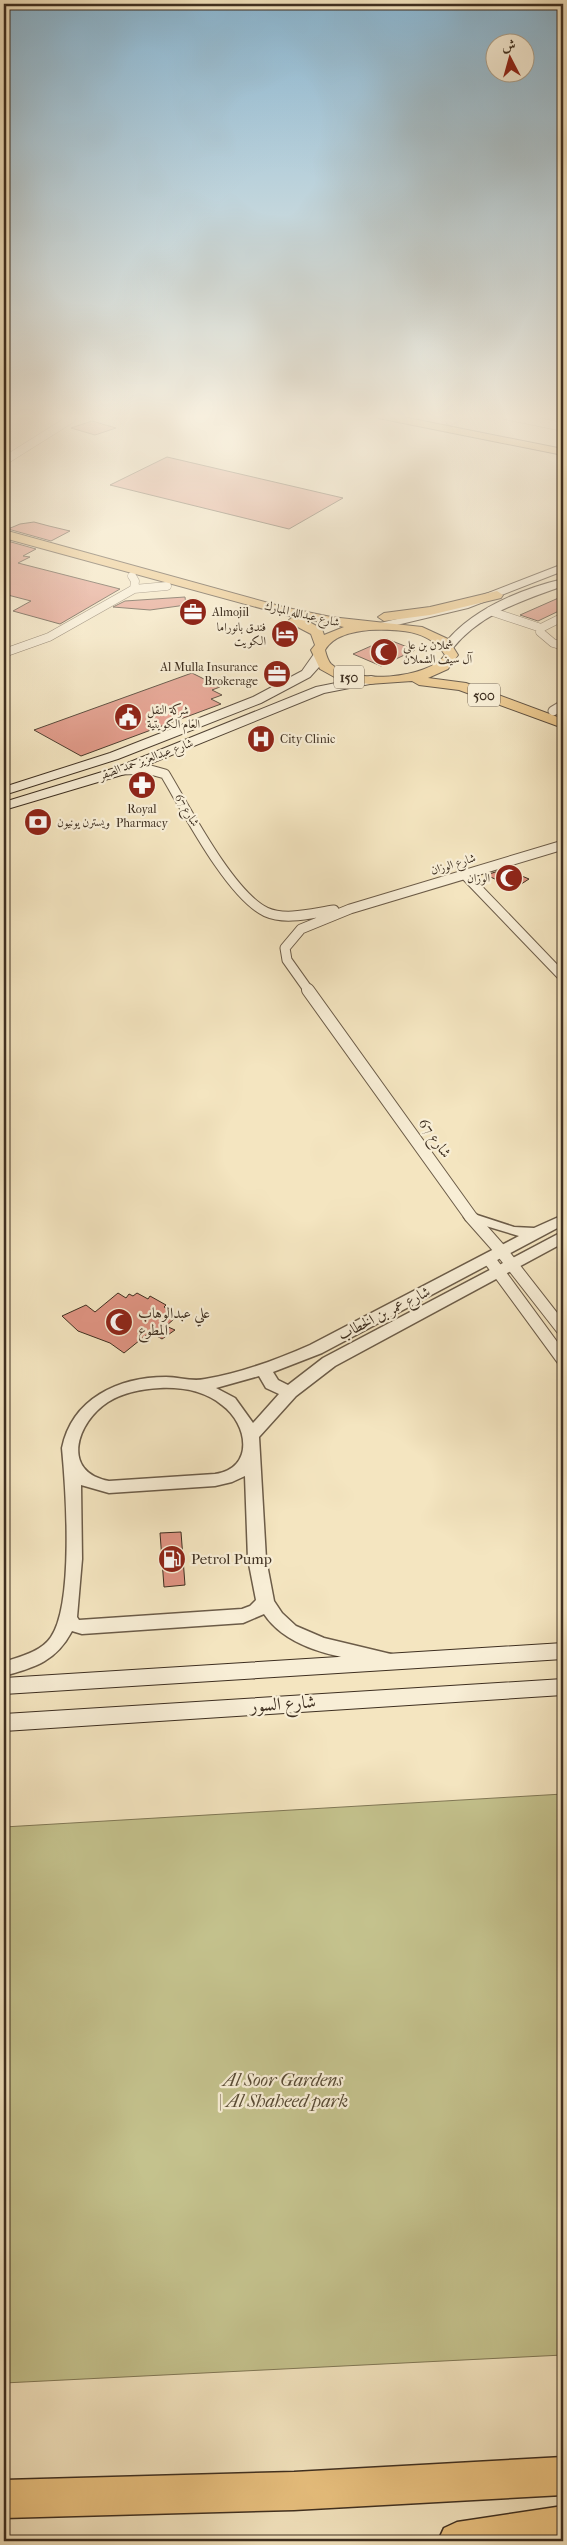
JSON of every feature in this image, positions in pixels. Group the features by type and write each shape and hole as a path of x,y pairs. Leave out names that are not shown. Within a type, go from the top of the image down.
{"highway":[{"path":"4,2499 294,2491 563,2476"},
{"path":"457,2541 563,2525"}],"main road":[{"name":"شارع عبدالله المبارك","path":"4,534 281,610 331,621 375,626"},
{"name":"شارع عبدالله المبارك","path":"4,541 301,622 317,632 319,650"},
{"name":"150","path":"563,567 497,595 440,613 342,631 319,650 322,663 332,670 352,677 371,680 402,680 434,672 447,663 449,651 462,628 490,611 563,582"},
{"path":"281,610 345,618 382,618 430,611 497,595"},
{"name":"150","path":"375,626 423,632 440,640 449,651"},
{"name":"شارع عبدالعزيز حمد الصقر","path":"4,792 114,756 241,707 302,677 313,667 319,650"},
{"name":"500","path":"449,651 461,672 560,710"},
{"name":"شارع عبدالعزيز حمد الصقر","path":"4,806 120,770 320,690 371,680"},
{"name":"500","path":"402,680 453,684 563,724"},
{"path":"4,1686 563,1651"},
{"name":"شارع السور","path":"4,1723 563,1687"}],"street":[{"path":"132,576 135,582 134,589"},
{"path":"4,653 48,637 134,589 167,586"},
{"path":"490,611 541,628 563,617"},
{"path":"541,628 540,632 550,641 563,646"},
{"path":"550,641 563,635"},
{"name":"شارع 67","path":"120,770 147,769 165,774 225,870 245,898 255,906"},
{"name":"شارع الوزان","path":"287,960 285,948 301,929 350,908 563,845"},
{"path":"464,874 563,977"},
{"name":"شارع الوزان","path":"255,906 276,915 289,916 350,908"},
{"name":"شارع 67","path":"287,960 471,1217 563,1360"},
{"path":"471,1217 512,1231 537,1233"},
{"name":"شارع عمر بن الخطاب","path":"197,1386 264,1371 316,1349 496,1256 563,1219"},
{"name":"شارع عمر بن الخطاب","path":"252,1444 290,1392 330,1362 563,1237"},
{"name":"شارع 67","path":"505,1269 563,1330"},
{"path":"264,1371 272,1384 290,1392"},
{"path":"4,1669 30,1660 56,1644 68,1619 72,1585 71,1438 80,1416 96,1402 118,1391 144,1384 172,1382 197,1386 217,1393 234,1404 252,1444 257,1559 266,1602 276,1618 290,1631 320,1644 398,1662"},
{"path":"72,1466 82,1477 95,1485 109,1487 212,1481 231,1477 245,1467 252,1444"},
{"path":"68,1619 74,1625 82,1627 243,1616 256,1611 266,1602"}],"green space":[{"name":"Al Soor Gardens | Al Shaheed park","path":"563,1794 563,2355 4,2383 4,1827"}],"building":[{"path":"25,534 65,534 51,541"},
{"path":"4,540 36,549 23,556 30,557 18,563 120,589 60,624 13,611 31,601 4,594"},
{"path":"563,596 563,609 538,621 520,615"},
{"path":"185,597 186,605 150,610 113,607 125,601"},
{"name":"شملان بن علي آل سيف الشملان","path":"387,639 415,650 381,666 353,654"},
{"name":"شركة النقل العام الكويتية","path":"192,673 220,687 212,690 222,695 211,699 221,704 81,756 34,730"},
{"name":"الوزان","path":"505,869 529,879 515,888 486,875"},
{"name":"علي عبدالوهاب المطوع","path":"118,1293 126,1298 129,1294 133,1296 137,1293 148,1299 150,1296 166,1305 164,1307 174,1313 169,1316 174,1319 166,1326 175,1330 162,1339 150,1332 124,1353 110,1343 78,1331 62,1316 86,1305 95,1312"},
{"name":"Petrol Pump","path":"181,1532 185,1585 164,1587 160,1533"}],"place":[{"name":"Almojil","path":"193,612"},
{"name":"فندق بانوراما الكويت","path":"285,634"},
{"name":"شملان بن علي آل سيف الشملان","path":"384,652"},
{"name":"Al Mulla Insurance Brokerage","path":"277,674"},
{"name":"شركة النقل العام الكويتية","path":"128,717"},
{"name":"City Clinic","path":"261,739"},
{"name":"Royal Pharmacy","path":"142,785"},
{"name":"ويسترن يونيون","path":"38,822"},
{"name":"الوزان","path":"509,878"},
{"name":"علي عبدالوهاب المطوع","path":"119,1322"},
{"name":"Petrol Pump","path":"172,1559"}]}
